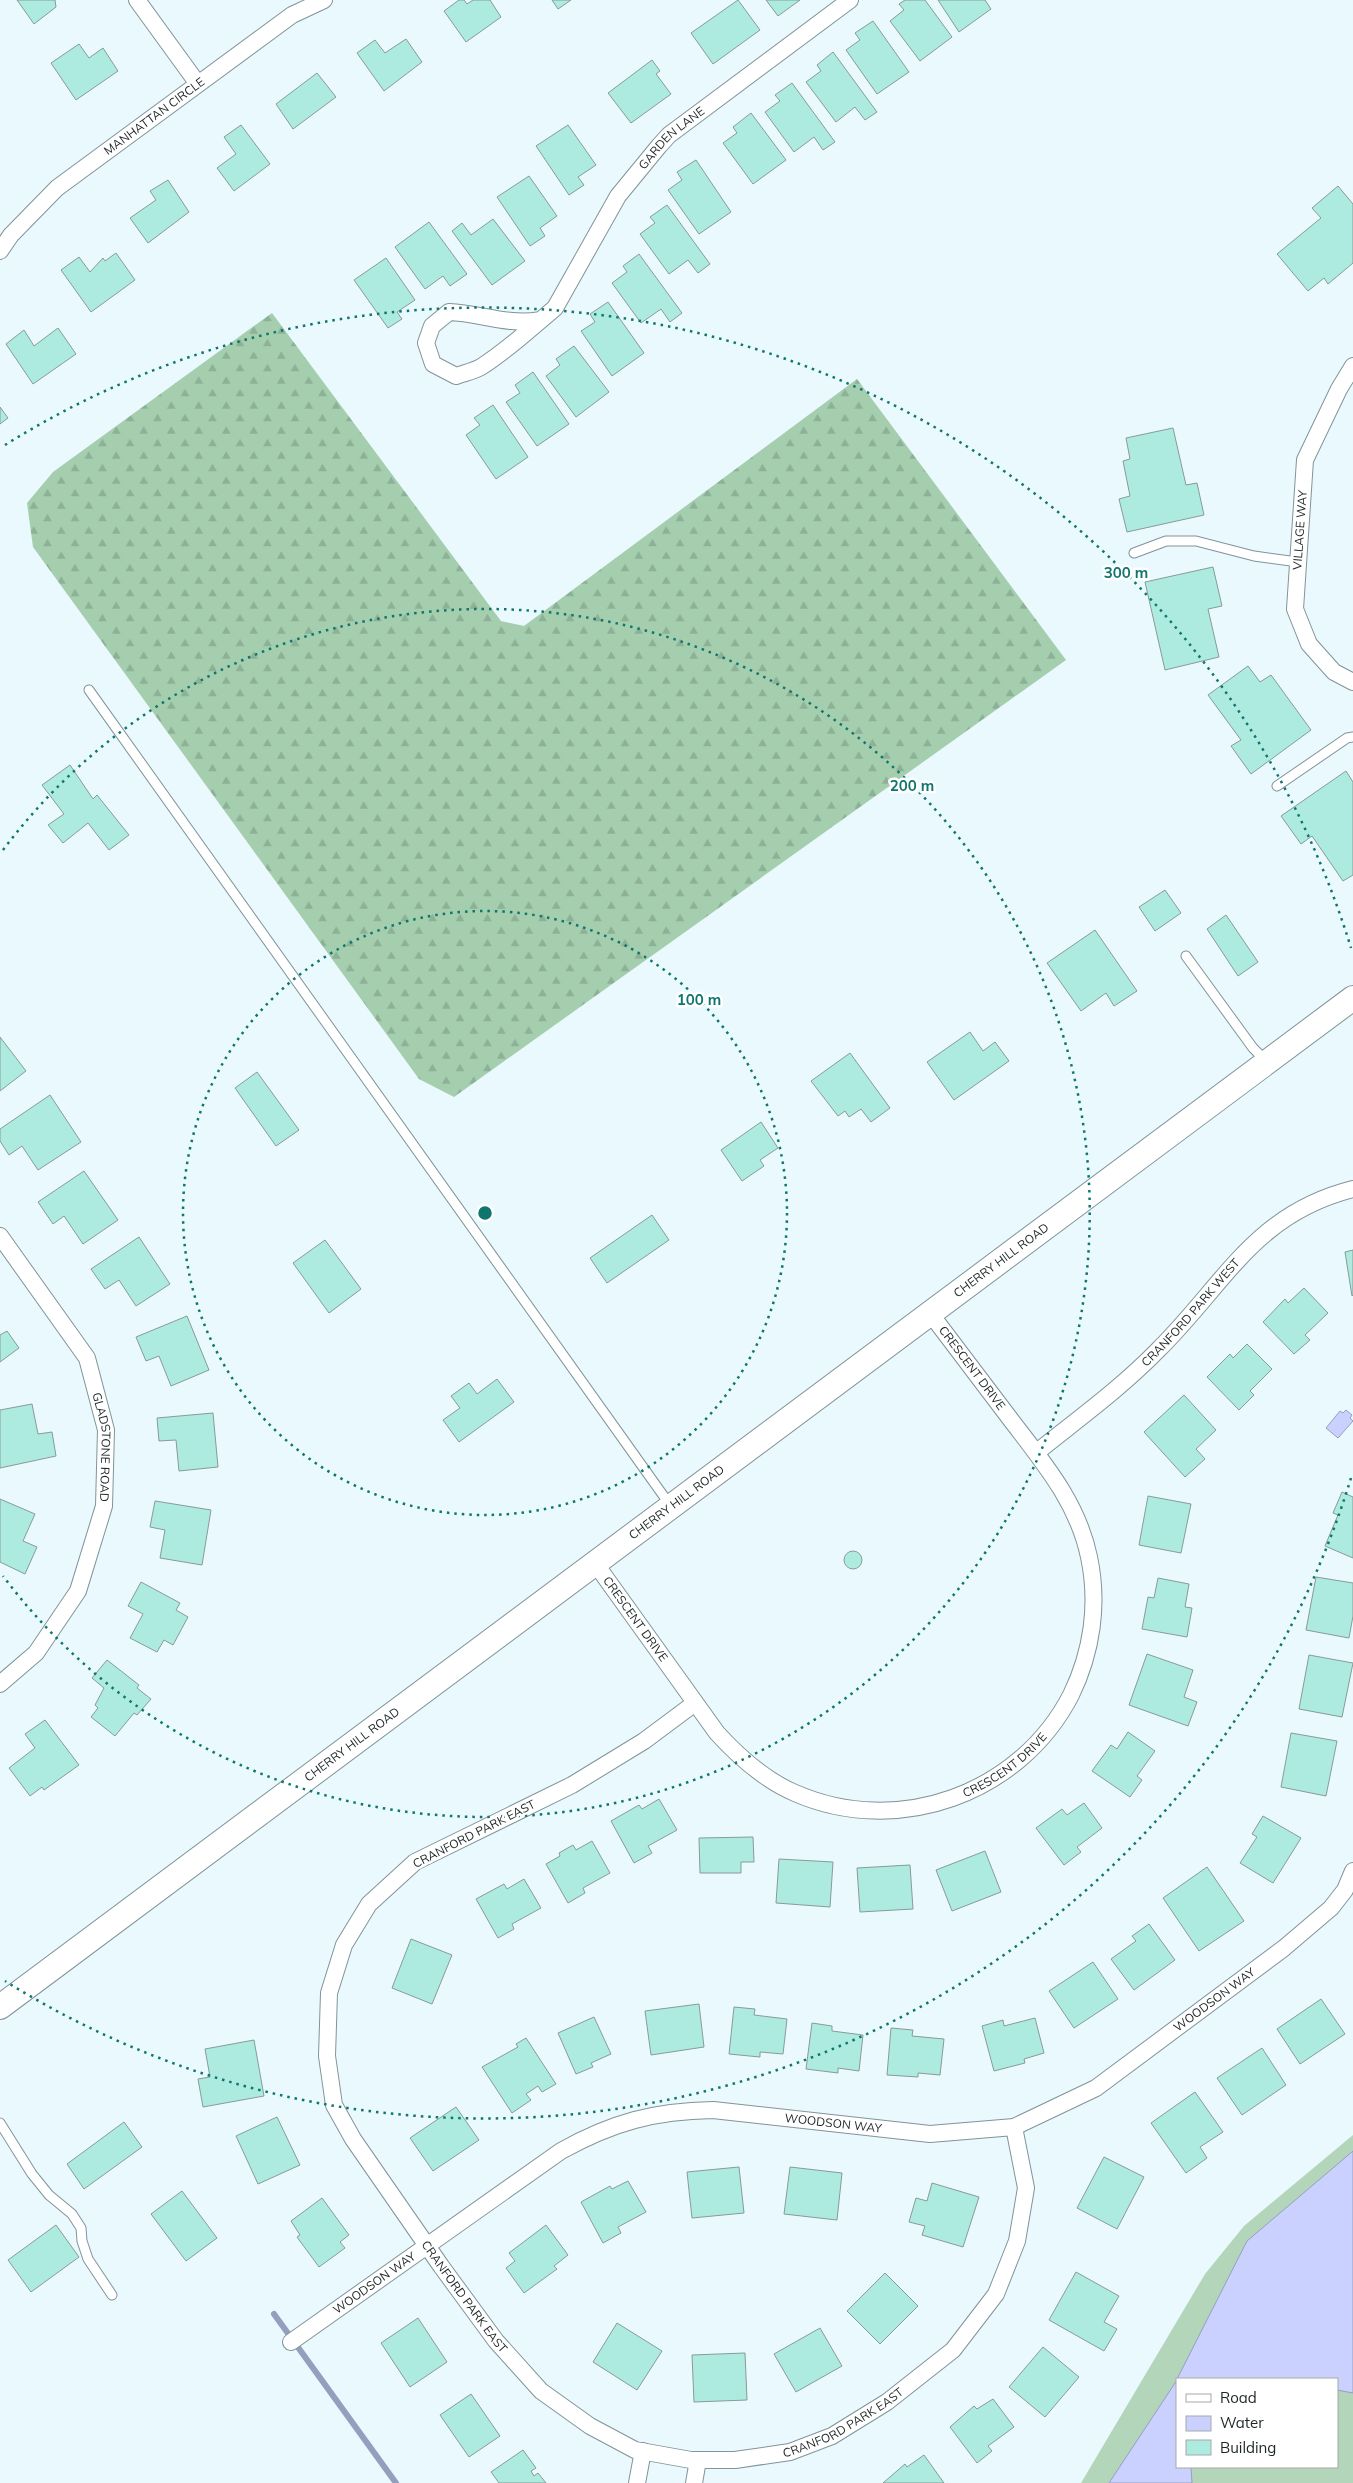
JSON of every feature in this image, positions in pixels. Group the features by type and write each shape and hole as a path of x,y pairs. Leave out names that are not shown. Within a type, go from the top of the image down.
{"main road":[{"name":"CHERRY HILL ROAD","path":"0,2007 1353,998"}],"street":[{"path":"137,0 198,84"},
{"name":"MANHATTAN CIRCLE","path":"0,251 11,235 57,188 292,15 324,0"},
{"name":"GARDEN LANE","path":"540,320 525,323 507,322 471,313 449,312 432,326 426,343 433,364 456,376 480,368 540,320 555,308 618,196 669,135 850,0"},
{"name":"VILLAGE WAY","path":"1353,366 1339,390 1306,460 1295,608 1309,644 1334,672 1353,682"},
{"name":"CRANFORD PARK WEST","path":"1037,1452 1104,1400 1158,1350 1186,1322 1242,1254 1272,1226 1312,1203 1353,1190"},
{"name":"GLADSTONE ROAD","path":"0,1236 87,1358 106,1430 104,1506 78,1591 36,1653 0,1684"},
{"name":"CRESCENT DRIVE","path":"595,1563 694,1703 733,1750 770,1780 795,1793 835,1806 885,1811 923,1806 967,1793 1004,1773 1024,1758 1039,1742 1064,1707 1085,1663 1091,1634 1094,1585 1083,1531 1066,1496 1037,1452 930,1313"},
{"name":"CRANFORD PARK EAST","path":"694,1703 644,1741 580,1781 415,1862 369,1904 344,1945 329,1994 327,2056 334,2105 353,2139 496,2341 541,2391 590,2426 635,2450 698,2460 734,2460 790,2452 832,2436 887,2402 953,2350 996,2294 1017,2240 1026,2188 1014,2126"},
{"name":"WOODSON WAY","path":"291,2342 561,2151 604,2129 646,2115 682,2110 713,2110 930,2134 1014,2126 1096,2088 1284,1948 1349,1892 1353,1871"},
{"path":"637,2483 643,2451"},
{"path":"694,2483 698,2460"}],"lane":[{"path":"1134,553 1166,541 1196,541 1254,556 1298,562"},
{"path":"89,690 670,1506"},
{"path":"1276,786 1347,738 1353,737"},
{"path":"1186,956 1253,1048 1267,1062"},
{"path":"0,2123 32,2174 49,2194 72,2214 81,2228 82,2241 88,2259 112,2295"}],"green space":[{"path":"272,313 501,621 524,626 857,379 1066,660 454,1097 419,1079 33,547 27,503 53,472"},
{"path":"1353,2135 1353,2483 1081,2483 1205,2274 1244,2226"}],"water":[{"path":"1346,1410 1352,1415 1350,1418 1353,1421 1338,1438 1326,1428 1340,1411 1343,1413"},
{"path":"1353,2151 1353,2393 1338,2390 1338,2378 1178,2378 1247,2241"},
{"path":"1176,2382 1176,2468 1191,2468 1192,2483 1109,2483"}],"building":[{"path":"17,0 55,0 56,7 34,24"},
{"path":"459,0 464,0 467,4 473,0 490,0 501,17 466,42 444,11"},
{"path":"552,0 571,0 558,9"},
{"path":"738,0 760,30 713,64 691,33"},
{"path":"766,0 800,0 778,16"},
{"path":"905,0 925,0 952,37 920,61 890,21 904,10 899,4"},
{"path":"938,0 985,0 991,9 959,32"},
{"path":"873,21 909,72 877,94 846,50 860,40 855,33"},
{"path":"406,39 422,62 384,91 357,53 375,40 385,53"},
{"path":"79,44 89,58 103,48 118,71 76,100 51,63"},
{"path":"833,52 877,112 865,120 855,107 836,122 806,82 821,71 817,65"},
{"path":"652,60 660,71 656,74 671,94 631,123 608,93"},
{"path":"317,73 336,97 293,129 276,104"},
{"path":"792,83 835,142 823,150 814,137 794,152 765,112 780,101 775,95"},
{"path":"751,113 786,160 753,184 723,143 737,133 733,127"},
{"path":"241,125 270,164 234,191 217,168 236,154 224,137"},
{"path":"568,125 596,165 578,177 584,185 569,195 536,146"},
{"path":"696,160 731,212 699,234 668,190 682,180 677,172"},
{"path":"529,176 557,216 540,228 545,236 530,246 497,197"},
{"path":"168,180 189,212 148,243 130,218 156,200 150,191"},
{"path":"1338,186 1353,204 1353,263 1328,284 1324,278 1308,291 1277,254 1321,218 1312,208"},
{"path":"667,205 710,264 698,273 688,260 669,274 640,234 655,223 650,217"},
{"path":"493,219 525,261 492,285 452,231 462,223 471,235"},
{"path":"429,222 467,274 450,286 443,276 425,289 395,247"},
{"path":"116,253 135,280 91,312 61,270 79,257 90,272 103,258 105,261"},
{"path":"639,254 682,313 670,322 661,309 641,323 612,283 627,272 623,266"},
{"path":"386,258 415,300 397,312 402,319 388,328 354,280"},
{"path":"608,302 644,353 612,376 581,331 595,322 590,314"},
{"path":"58,328 76,354 33,384 6,344 24,330 34,346"},
{"path":"574,346 609,392 576,417 546,376 560,365 556,359"},
{"path":"533,372 569,424 537,446 506,402 520,393 515,385"},
{"path":"493,405 528,457 496,479 466,435 480,425 474,418"},
{"path":"0,407 8,418 0,424"},
{"path":"1173,428 1186,485 1197,483 1204,515 1127,532 1119,499 1130,496 1123,461 1130,459 1126,438"},
{"path":"1213,567 1222,606 1208,609 1219,657 1165,670 1145,582"},
{"path":"1248,666 1260,682 1271,675 1311,730 1251,774 1231,746 1241,740 1208,695"},
{"path":"70,765 93,799 97,795 129,835 109,850 88,823 63,843 48,825 64,814 42,785"},
{"path":"1346,771 1353,782 1353,875 1343,881 1312,836 1301,844 1281,816"},
{"path":"1165,890 1181,913 1155,931 1139,907"},
{"path":"1226,915 1258,962 1238,976 1207,929"},
{"path":"1095,930 1137,991 1114,1006 1106,993 1081,1011 1047,963"},
{"path":"970,1032 983,1051 995,1042 1009,1061 954,1100 927,1062"},
{"path":"0,1037 26,1071 0,1091"},
{"path":"850,1053 890,1108 871,1122 861,1109 849,1117 845,1111 838,1116 811,1081"},
{"path":"257,1072 299,1130 276,1146 235,1088"},
{"path":"50,1095 81,1142 38,1170 22,1146 9,1155 0,1141 0,1129"},
{"path":"761,1122 778,1148 760,1160 764,1166 742,1181 721,1150"},
{"path":"84,1171 118,1220 83,1244 64,1216 53,1224 38,1202"},
{"path":"652,1215 669,1240 607,1283 590,1258"},
{"path":"139,1237 170,1284 136,1306 119,1280 105,1289 91,1269"},
{"path":"325,1240 361,1289 329,1313 293,1263"},
{"path":"1353,1250 1353,1295 1352,1296 1345,1252"},
{"path":"1304,1288 1328,1313 1305,1335 1310,1340 1294,1354 1263,1322 1285,1299 1288,1303"},
{"path":"187,1316 209,1370 171,1386 159,1356 146,1361 136,1337"},
{"path":"7,1331 19,1348 0,1362 0,1335"},
{"path":"1247,1344 1272,1369 1250,1391 1254,1395 1239,1410 1207,1377 1230,1354 1233,1358"},
{"path":"497,1379 514,1402 459,1442 443,1420 460,1408 451,1396 469,1383 477,1394"},
{"path":"1184,1395 1216,1430 1196,1449 1205,1459 1185,1477 1144,1432"},
{"path":"32,1404 38,1434 52,1432 56,1456 0,1468 0,1410"},
{"path":"213,1413 218,1467 179,1471 176,1440 159,1441 157,1418"},
{"path":"1342,1492 1353,1497 1353,1558 1325,1546 1338,1515 1333,1513"},
{"path":"1148,1496 1191,1504 1181,1553 1139,1545"},
{"path":"0,1499 35,1514 23,1541 37,1547 25,1574 0,1562"},
{"path":"155,1501 211,1510 202,1565 160,1558 165,1530 150,1527"},
{"path":"853,1551 859,1554 862,1560 859,1566 853,1569 847,1566 844,1560 847,1554"},
{"path":"1316,1577 1353,1583 1353,1616 1349,1638 1306,1630"},
{"path":"1158,1578 1189,1584 1185,1607 1192,1608 1187,1637 1142,1629 1148,1597 1154,1598"},
{"path":"141,1582 180,1603 176,1610 188,1617 173,1645 164,1640 157,1652 130,1638 143,1614 128,1606"},
{"path":"1147,1654 1193,1670 1184,1697 1197,1702 1188,1726 1129,1705"},
{"path":"1309,1655 1353,1663 1342,1717 1299,1709"},
{"path":"107,1660 139,1685 137,1688 151,1699 137,1715 134,1713 115,1736 91,1717 98,1708 95,1705 104,1688 92,1678"},
{"path":"45,1720 79,1765 44,1790 42,1787 30,1796 9,1768 35,1748 25,1734"},
{"path":"1128,1732 1155,1751 1137,1776 1142,1780 1130,1797 1092,1771 1111,1745 1117,1749"},
{"path":"1291,1733 1337,1741 1326,1796 1281,1787"},
{"path":"659,1799 677,1830 648,1846 652,1853 634,1863 611,1821 639,1805 642,1809"},
{"path":"1084,1803 1102,1828 1077,1847 1081,1852 1064,1865 1036,1828 1062,1809 1067,1815"},
{"path":"1263,1816 1301,1838 1273,1883 1240,1863 1257,1837 1252,1834"},
{"path":"753,1837 754,1862 741,1862 741,1873 700,1873 699,1838"},
{"path":"592,1841 610,1873 583,1888 585,1893 568,1903 546,1864 560,1856 559,1853 573,1845 576,1850"},
{"path":"985,1851 1001,1892 952,1911 936,1870"},
{"path":"779,1859 833,1862 830,1907 776,1903"},
{"path":"910,1865 913,1909 860,1912 857,1868"},
{"path":"1207,1867 1244,1921 1199,1951 1163,1898"},
{"path":"524,1879 541,1908 512,1924 514,1929 498,1938 476,1899 504,1884 507,1889"},
{"path":"1149,1924 1175,1960 1134,1990 1111,1959 1136,1941 1132,1936"},
{"path":"411,1939 452,1955 432,2004 392,1988"},
{"path":"1093,1962 1118,1999 1074,2028 1049,1991"},
{"path":"1321,1999 1345,2034 1300,2064 1277,2029"},
{"path":"699,2004 704,2047 651,2055 645,2011"},
{"path":"734,2007 755,2009 754,2015 787,2019 783,2054 760,2052 760,2057 729,2054"},
{"path":"594,2017 611,2054 591,2063 593,2067 576,2074 558,2033"},
{"path":"1035,2018 1044,2053 1024,2059 1025,2063 994,2071 982,2026 1003,2020 1004,2026"},
{"path":"812,2023 832,2026 832,2031 863,2035 859,2071 838,2068 838,2073 806,2069"},
{"path":"891,2028 913,2030 912,2036 944,2039 940,2075 918,2073 918,2077 887,2075"},
{"path":"526,2038 556,2084 542,2092 538,2086 526,2094 531,2100 512,2113 482,2067 518,2047 516,2044"},
{"path":"254,2040 264,2096 203,2107 198,2079 210,2077 205,2049"},
{"path":"1262,2048 1286,2085 1242,2115 1217,2078"},
{"path":"1195,2092 1223,2132 1200,2147 1207,2158 1186,2173 1151,2123"},
{"path":"456,2107 479,2140 433,2171 410,2138"},
{"path":"277,2117 300,2165 258,2184 236,2136"},
{"path":"124,2122 142,2147 84,2189 67,2164"},
{"path":"1104,2157 1144,2177 1117,2229 1077,2208"},
{"path":"739,2167 744,2213 692,2218 687,2172"},
{"path":"790,2167 842,2173 837,2220 784,2214"},
{"path":"628,2181 646,2212 618,2227 621,2233 603,2243 581,2202 610,2186 612,2189"},
{"path":"932,2183 979,2197 963,2247 922,2235 925,2226 909,2222 916,2198 927,2201"},
{"path":"182,2191 217,2238 186,2261 151,2214"},
{"path":"322,2198 349,2235 340,2242 345,2248 319,2267 297,2237 300,2235 291,2221"},
{"path":"56,2225 79,2257 31,2292 8,2260"},
{"path":"546,2225 568,2255 554,2266 557,2269 524,2293 506,2268 515,2261 509,2253"},
{"path":"1076,2272 1119,2296 1104,2322 1117,2329 1104,2351 1049,2320"},
{"path":"885,2273 918,2306 880,2344 847,2311"},
{"path":"418,2318 447,2362 410,2387 381,2343"},
{"path":"617,2323 662,2351 637,2390 593,2362"},
{"path":"820,2328 842,2366 796,2392 774,2354"},
{"path":"1043,2347 1079,2377 1045,2417 1009,2387"},
{"path":"745,2353 747,2400 694,2402 692,2355"},
{"path":"471,2394 500,2436 469,2457 440,2415"},
{"path":"993,2399 1014,2427 988,2446 992,2451 977,2463 950,2427 974,2406 977,2409"},
{"path":"523,2450 536,2468 531,2471 534,2476 538,2473 546,2483 499,2483 491,2472"},
{"path":"924,2455 944,2483 883,2483 905,2464 907,2467"}],"waterway":[{"path":"274,2314 396,2483"}]}
